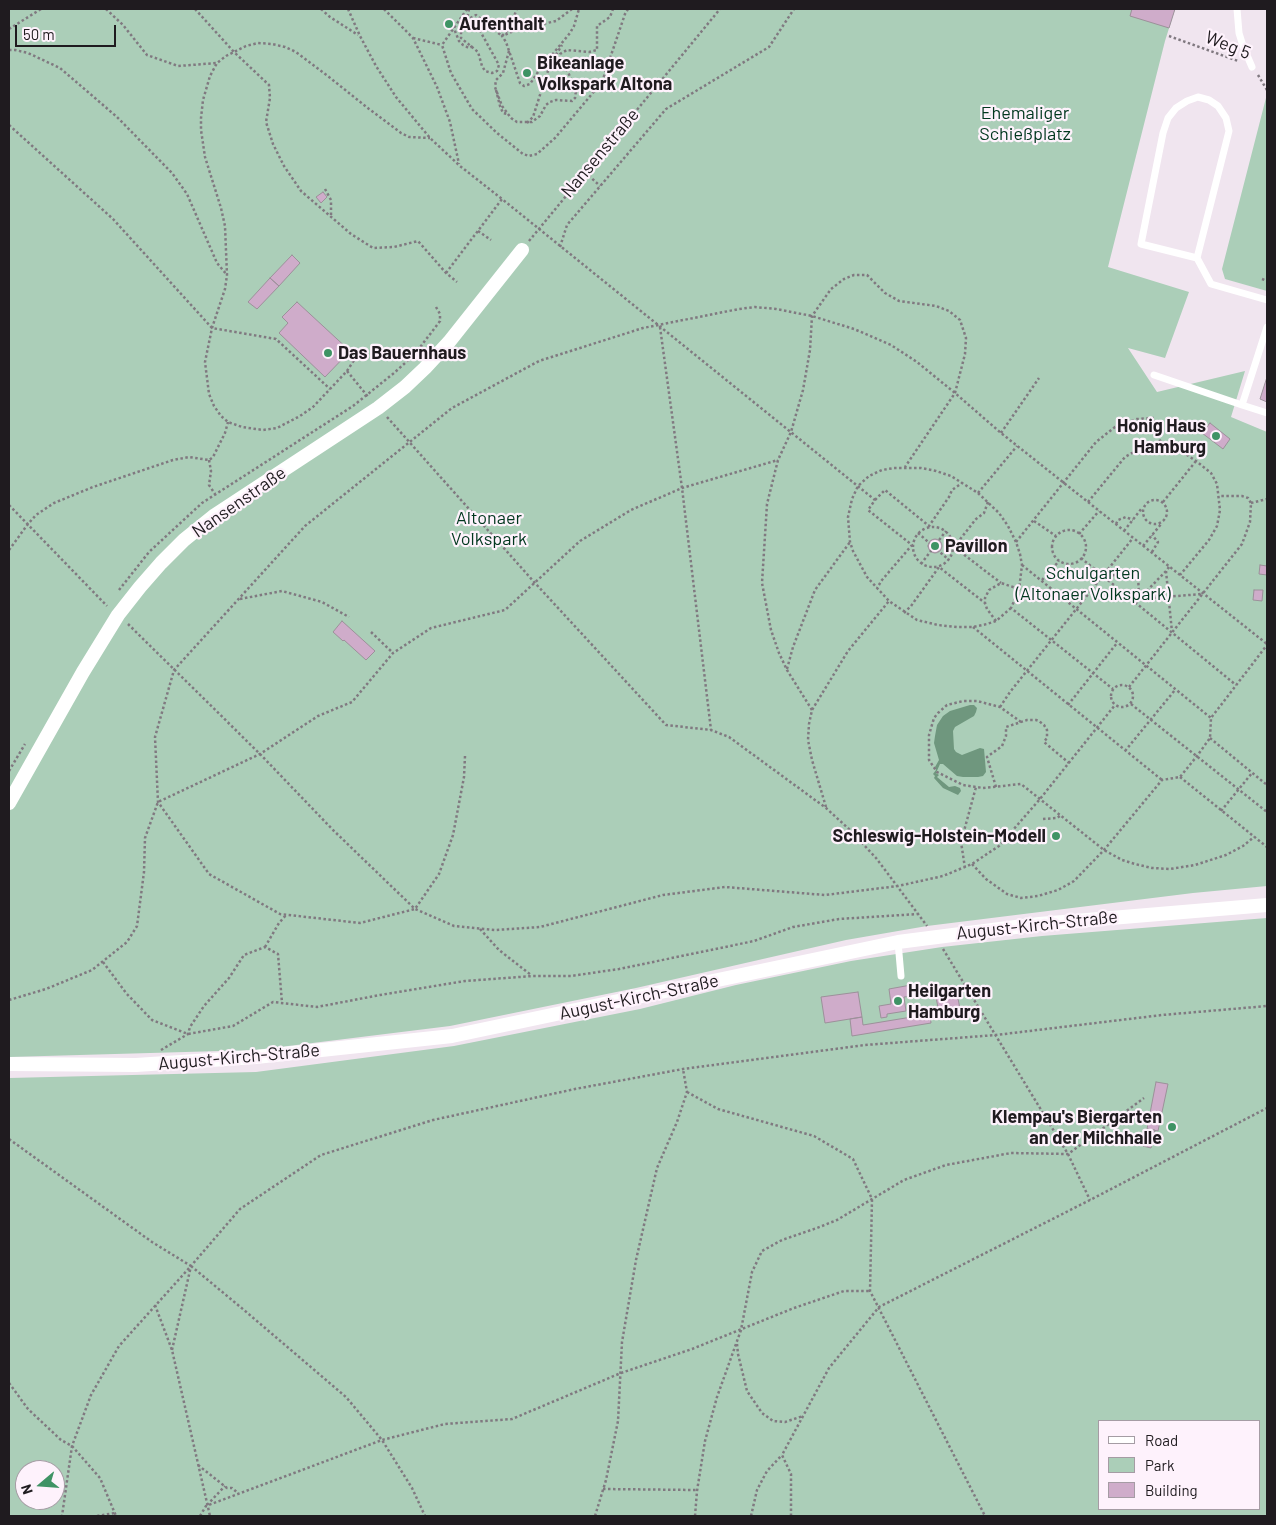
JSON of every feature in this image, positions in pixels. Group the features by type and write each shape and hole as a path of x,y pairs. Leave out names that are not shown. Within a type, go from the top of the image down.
{"street":[{"name":"Nansenstraße","path":"9,803 83,672 118,615 161,563 184,540 215,515 378,408 418,374 449,342 522,250"},
{"name":"August-Kirch-Straße","path":"9,1064 136,1065 247,1058 452,1036 898,942 935,936 1039,924 1267,905"}],"lane":[{"path":"1237,9 1241,40 1252,67"},
{"path":"1197,258 1141,244 1163,134 1168,118 1176,108 1186,101 1198,97 1209,100 1218,106 1226,118 1229,131 1197,258 1211,284 1267,300"},
{"path":"1242,405 1267,327"},
{"path":"1154,374 1267,413"},
{"path":"898,942 901,976"}],"path":[{"path":"9,29 41,9"},
{"path":"106,9 123,25 147,55 178,66 217,63 246,46 258,43 286,47 329,76 401,132 409,137 430,138"},
{"path":"195,9 234,52 268,85 270,98 266,122 273,144 284,166 302,192 351,234 373,248 394,247 418,241 446,273 457,282"},
{"path":"321,9 360,36"},
{"path":"348,9 376,66 396,97 430,138 460,166 875,500"},
{"path":"384,9 413,38 437,87 450,122 460,166"},
{"path":"468,9 442,45 451,72 472,109 497,133 523,154 529,156 537,154 555,138 602,82 628,9"},
{"path":"468,9 467,20 476,16 502,36 506,42 520,83 524,86 528,85 570,33"},
{"path":"502,36 508,30 517,9"},
{"path":"502,36 516,30 556,21 572,9"},
{"path":"527,123 533,117 552,61 574,26 579,9"},
{"path":"509,51 502,73 496,80 495,87 503,113 516,122 527,123 537,119 550,102 556,100 572,101 575,98 576,91 568,72 560,63 560,54 567,50 589,52 596,50 598,46 597,26 610,17 613,9"},
{"name":"Nansenstraße","path":"538,229 720,9"},
{"path":"560,247 567,226 666,109 769,47 794,9"},
{"path":"472,24 479,29 489,46 499,65 497,71 492,73 485,71 482,66 481,56 473,46 465,42 461,32 465,26 472,24"},
{"path":"454,27 463,45 469,48 473,46"},
{"name":"Weg 5","path":"1169,36 1252,67 1267,90"},
{"path":"413,38 442,45"},
{"path":"9,50 28,53 60,68 117,117 152,152 172,173 186,194 218,263 227,275"},
{"path":"217,63 210,76 201,118 205,157 225,226 227,275 225,289 212,328 205,362 209,394 214,406 220,416 228,422 256,430 278,428 313,407 346,371 362,348"},
{"path":"9,125 113,219 212,328 276,339 330,389"},
{"path":"585,172 600,186"},
{"path":"324,189 331,200 331,216"},
{"path":"446,273 502,199"},
{"path":"478,231 491,240"},
{"path":"812,710 778,653 771,630 762,583 767,504 778,460 791,432 803,390 810,350 812,316 830,289 844,279 854,275 867,275 885,293 899,300 936,306 949,311 960,320 966,338 965,354 955,392 905,468"},
{"path":"1262,279 1267,281"},
{"path":"9,1000 46,990 92,970 127,942 137,926 144,872 145,838 158,802 155,737 174,670 305,526 452,408 539,362 643,328 739,309 755,307 776,309 812,316 854,329 891,345 917,362 955,392 1017,446 1267,645 1211,718 1210,738 1180,777 1162,780 1104,850 1074,880 1058,890 1038,896 1021,898 1007,894 986,879 972,864"},
{"path":"660,326 682,488 711,730"},
{"path":"346,371 374,403"},
{"path":"1001,432 1039,378"},
{"path":"385,416 666,725 711,730 729,737 826,808 876,858 935,936 1068,1154 1090,1200"},
{"path":"1016,542 1096,442 1115,427 1137,419 1154,418 1160,444"},
{"path":"9,550 36,515 54,503 93,486 174,460 189,457 208,460 213,457 228,422"},
{"path":"1088,502 1112,470 1129,454 1141,448 1160,444 1178,449 1196,461 1211,473 1217,484 1220,496 1220,510 1216,526 1209,540 1180,575"},
{"path":"978,493 1017,446"},
{"path":"208,460 211,471 209,485 215,494"},
{"path":"158,802 260,754 318,716 352,702 393,653 431,628 505,610 580,541 631,510 682,488 778,460"},
{"path":"1163,502 1196,461"},
{"path":"905,468 936,470 962,483 978,493 999,513 1016,542 1022,565 1019,590 1011,608 996,620 973,627 938,625 917,620 889,601 859,564 850,542 848,517 852,499 858,486 869,476 882,470 905,468"},
{"path":"877,588 912,545 918,533 929,526 952,490 962,483"},
{"path":"985,603 940,567 921,564 916,558 912,545 868,510 885,490 929,526 946,531 951,536 954,547 1000,583 1019,590"},
{"path":"1129,687 1233,558 1242,544 1250,522 1251,503 1248,498 1242,496 1220,496"},
{"path":"1124,531 1145,505 1154,499 1166,504 1168,513 1144,546"},
{"path":"1251,503 1267,499"},
{"path":"904,612 911,606 940,567 949,560 954,547 976,519 984,513 988,502"},
{"path":"9,505 104,603 149,643 333,830 414,909 454,926 495,930 540,927 663,895 725,887 825,895 921,882 965,868 999,846 1040,799 1115,706"},
{"path":"1145,505 1143,512 1147,521 1160,524 1164,520"},
{"path":"1079,534 1099,511"},
{"path":"1116,524 1118,520 1126,517 1133,520"},
{"path":"1034,521 1056,536"},
{"path":"1068,530 1079,534 1085,544 1085,550 1081,558 1069,564 1059,561 1054,556 1052,550 1052,544 1056,536 1068,530"},
{"path":"921,564 946,531"},
{"path":"918,533 949,560"},
{"path":"1152,535 1158,542 1152,552"},
{"path":"1000,707 1134,538"},
{"path":"787,670 793,647 815,590 850,542"},
{"path":"1081,558 1236,685"},
{"path":"1042,580 1059,561"},
{"path":"1022,565 1211,718"},
{"path":"1135,603 1169,567"},
{"path":"1166,571 1172,632"},
{"path":"1102,576 1138,573 1139,599"},
{"path":"996,620 987,609 985,598 989,590 1000,583"},
{"path":"238,599 282,591 322,602 348,617"},
{"path":"1139,599 1203,593"},
{"path":"826,808 808,740 812,710 848,651 889,601"},
{"path":"1011,608 1113,689"},
{"path":"973,627 1162,780"},
{"path":"371,632 393,653"},
{"path":"1068,705 1117,643"},
{"path":"1113,689 1121,685 1129,687 1134,695 1131,704 1124,708 1115,706"},
{"path":"1113,689 1111,698 1115,706"},
{"path":"1126,751 1175,689"},
{"path":"1021,722 1000,707 971,700 942,708 934,718 929,735 929,760 936,771 963,785 996,787 1021,784 1104,850 1122,860 1135,864 1152,868 1170,869 1195,865 1219,858 1243,846 1254,837"},
{"path":"1131,704 1267,812"},
{"path":"996,787 987,757 1002,746 1006,736 1006,727 1021,722 1032,719 1042,723 1047,730 1047,738 1044,742 1069,763"},
{"path":"1210,738 1267,785"},
{"path":"158,802 209,874 280,914 360,923 414,909 439,874 454,835 464,777 464,756"},
{"path":"1221,811 1252,773"},
{"path":"1180,777 1267,847"},
{"path":"965,868 961,842 976,787"},
{"path":"1043,819 1058,818 1061,815"},
{"path":"188,1034 190,1027 204,1006 228,978 244,955 265,946 286,914"},
{"path":"158,1052 188,1034 233,1026 273,1002 317,1008 465,981 533,976 571,976 619,969 754,941 793,927 838,919 918,914"},
{"path":"479,928 499,950 533,976"},
{"path":"265,946 278,954 282,1003"},
{"path":"103,962 126,993 152,1020 188,1034"},
{"path":"62,1516 72,1446 92,1395 119,1346 240,1209 321,1155 433,1120 575,1088 683,1069 865,1045 996,1035 1162,1015 1267,1006"},
{"path":"594,1516 603,1489 618,1422 622,1342 636,1260 657,1168 677,1122 687,1092 683,1069"},
{"path":"687,1092 718,1109 814,1136 853,1159 872,1199 870,1291 985,1516"},
{"path":"695,1516 705,1441 717,1397 741,1330 752,1272 762,1251 782,1240 837,1220 904,1180 946,1165 1011,1153 1068,1154 1144,1098"},
{"path":"751,1516 757,1490 767,1471 782,1455 829,1368 879,1307 1267,1108"},
{"path":"9,1139 152,1242 190,1266 346,1397 382,1440 412,1488 425,1516"},
{"path":"172,1350 190,1266"},
{"path":"206,1506 382,1440 445,1424 512,1419 621,1373 692,1349 794,1308 844,1291 870,1291"},
{"path":"155,1305 172,1350 206,1506 210,1516"},
{"path":"737,1342 747,1391 754,1404 762,1413 773,1421 784,1422 803,1416"},
{"path":"9,1383 28,1409 61,1440 72,1446 100,1478 116,1515 97,1516"},
{"path":"782,1455 791,1474 792,1516"},
{"path":"197,1464 227,1488 232,1488 239,1494"},
{"path":"200,1516 206,1506 225,1486"},
{"path":"603,1489 697,1490"}],"green space":[{"name":"Altonaer Volkspark","path":"9,9 1175,9 1165,41 1108,267 1189,292 1165,358 1128,348 1157,392 1245,371 1231,417 1267,432 1267,886 1193,893 927,926 846,940 636,988 450,1026 256,1050 9,1057"},
{"path":"1267,94 1267,291 1225,279 1222,269"},
{"path":"1267,918 1267,1516 9,1516 9,1078 256,1072 454,1046 640,1009 736,985 851,961 942,947 1042,936"}],"shaded area":[{"path":"974,705 977,708 976,712 974,716 955,727 953,731 954,749 962,755 980,748 984,749 986,772 983,776 978,777 957,776 943,764 940,764 936,773 939,775 937,777 949,787 955,786 960,788 961,791 958,795 943,788 934,778 933,774 939,760 934,743 937,725 943,716 950,711"}],"building":[{"path":"1132,9 1175,9 1169,28 1130,16"},
{"name":"Aufenthalt","path":"447,19 451,19 454,24 453,28 447,29 444,26 444,22"},
{"path":"323,192 327,197 321,203 316,197"},
{"path":"292,255 300,263 279,286 270,278"},
{"path":"270,278 279,286 257,309 248,302"},
{"path":"297,302 350,351 325,377 279,333 288,323 282,317"},
{"path":"1267,377 1267,402 1260,399"},
{"name":"Honig Haus Hamburg","path":"1210,423 1230,439 1223,449 1202,433"},
{"name":"Pavillon","path":"935,539 940,541 942,546 940,551 935,553 930,551 928,546 930,541"},
{"path":"1260,565 1267,566 1267,575 1259,574"},
{"path":"1254,590 1263,590 1262,601 1253,600"},
{"path":"342,621 375,651 366,660 333,632"},
{"name":"Heilgarten Hamburg","path":"911,985 913,996 904,997 906,1011 887,1014 887,1017 881,1018 879,1006 891,1004 889,989"},
{"path":"956,988 961,1014 940,1018 935,992"},
{"path":"858,992 862,1017 825,1023 821,997"},
{"path":"930,1014 931,1023 852,1036 850,1019 862,1017 863,1025"},
{"path":"1156,1082 1168,1084 1158,1131 1147,1129"},
{"path":"1147,1129 1155,1130 1151,1148 1143,1146"}],"place":[{"name":"Aufenthalt","path":"449,24"},
{"name":"Bikeanlage Volkspark Altona","path":"527,73"},
{"name":"Das Bauernhaus","path":"328,353"},
{"name":"Honig Haus Hamburg","path":"1216,436"},
{"name":"Pavillon","path":"935,546"},
{"name":"Schleswig-Holstein-Modell","path":"1056,836"},
{"name":"Heilgarten Hamburg","path":"898,1001"},
{"name":"Klempau's Biergarten an der Milchhalle","path":"1172,1127"}],"park label":[{"name":"Ehemaliger Schießplatz","path":"1025,123"},
{"name":"Schulgarten (Altonaer Volkspark)","path":"1093,583"}]}
